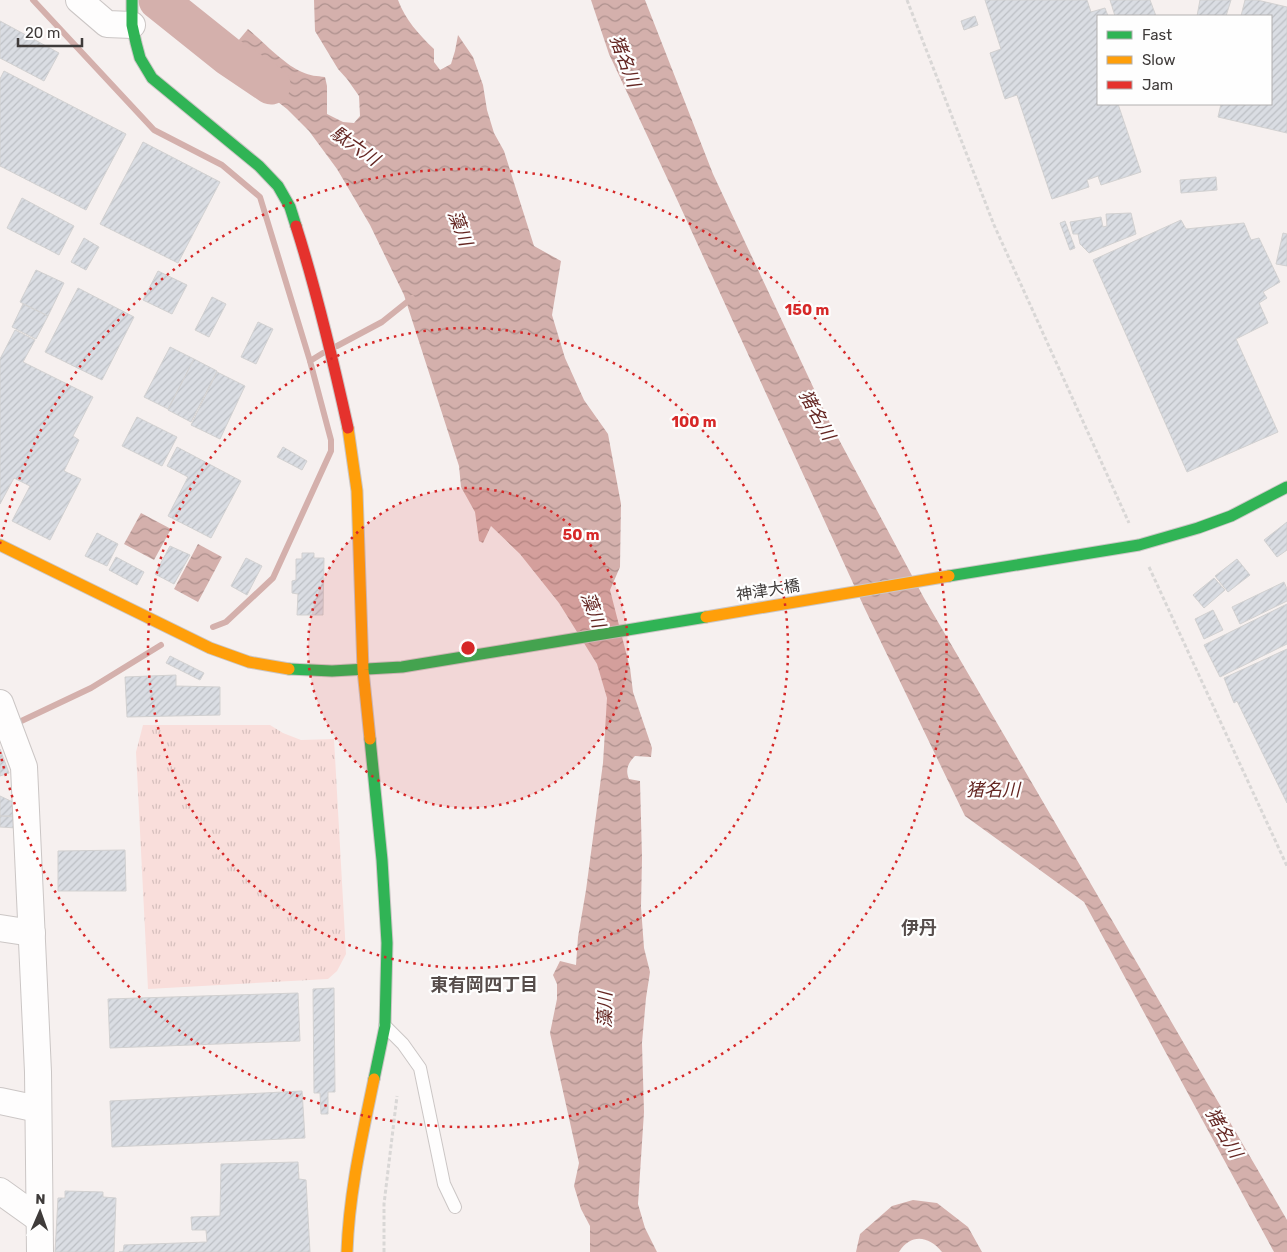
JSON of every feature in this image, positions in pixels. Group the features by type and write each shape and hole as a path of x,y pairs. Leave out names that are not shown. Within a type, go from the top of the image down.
{"street":[{"path":"79,0 107,24 132,9 136,43 140,58 152,78 259,166 278,186 290,207 309,267 350,439 357,491 362,670 382,860 387,943 385,1026 356,1164 348,1223 347,1252"},
{"name":"神津大橋","path":"0,545 232,657 261,665 288,669 362,670 402,667 1139,545 1198,528 1231,516 1287,487"},
{"path":"0,702 24,768 38,1109 40,1252"},
{"path":"0,928 32,933"},
{"path":"0,1101 38,1109"},
{"path":"0,1192 39,1219"}],"lane":[{"path":"385,1026 403,1044 420,1068 444,1184 455,1207"}],"path":[{"path":"907,0 994,225 1287,866"}],"green space":[{"path":"143,725 270,725 283,733 301,740 334,739 346,954 337,971 328,979 148,989 136,752"}],"water":[{"name":"藻川","path":"314,0 398,0 404,14 434,49 434,62 440,70 451,64 458,35 473,57 483,85 487,110 494,133 504,151 534,246 561,261 552,315 565,358 584,400 608,434 621,504 620,567 610,590 630,668 633,692 652,748 651,757 635,756 629,764 627,773 629,779 640,781 641,907 644,948 650,972 642,1043 644,1112 638,1204 645,1228 657,1252 590,1252 590,1226 581,1209 574,1186 579,1163 550,1033 557,999 557,984 553,975 560,961 576,965 578,937 603,763 607,698 597,664 559,603 520,554 491,526 483,543 479,541 475,512 461,487 459,466 404,295 370,225 337,169 309,131 287,109 223,59 248,29 296,69 314,76 325,77 327,86 327,114 343,122 354,123 360,116 359,96 338,69 315,31"},
{"name":"猪名川","path":"591,0 645,0 713,174 830,423 924,598 1287,1220 1287,1252 1274,1252 1084,902 965,816 864,607 609,54"},
{"path":"141,513 171,529 154,560 124,544"},
{"path":"198,544 222,557 198,602 174,589"},
{"path":"913,1200 937,1203 968,1227 982,1252 942,1252 926,1240 914,1239 899,1252 856,1252 860,1234 892,1206"}],"building":[{"path":"985,0 1087,0 1091,12 1105,8 1108,15 1097,15 1097,105 1118,105 1141,172 1101,185 1098,176 1087,180 1089,187 1052,199 1017,95 1005,99 990,53 1001,49"},
{"path":"1110,0 1150,0 1156,15 1115,15"},
{"path":"1200,0 1231,0 1226,15 1197,15"},
{"path":"1245,0 1257,0 1287,7 1287,133 1218,117 1221,105 1272,105 1272,15 1241,15"},
{"path":"975,16 978,25 964,30 961,21"},
{"path":"0,21 59,53 44,81 0,58"},
{"path":"4,71 126,134 86,210 0,166 0,79"},
{"path":"143,142 220,182 178,263 100,224"},
{"path":"1216,177 1217,190 1181,193 1180,180"},
{"path":"22,198 74,226 59,255 7,228"},
{"path":"1131,213 1136,234 1089,253 1080,244 1078,234 1073,234 1070,222 1101,217 1103,227 1107,226 1106,214"},
{"path":"1181,220 1186,229 1244,223 1251,240 1259,238 1280,282 1263,292 1267,298 1259,303 1268,323 1236,339 1278,432 1187,472 1093,260"},
{"path":"1065,221 1075,248 1070,250 1060,223"},
{"path":"1283,233 1287,234 1287,266 1276,264"},
{"path":"84,238 99,247 86,270 71,262"},
{"path":"36,270 64,283 48,316 20,302"},
{"path":"158,271 187,285 172,314 143,300"},
{"path":"78,288 134,317 102,380 45,352"},
{"path":"212,297 226,304 209,337 195,330"},
{"path":"23,304 48,316 36,339 12,327"},
{"path":"258,322 273,329 256,364 241,357"},
{"path":"15,330 35,340 23,362 93,397 73,436 79,440 64,471 81,479 50,540 12,521 30,486 14,478 0,504 0,359"},
{"path":"170,347 194,359 168,409 144,397"},
{"path":"194,359 217,371 191,422 168,410"},
{"path":"217,372 245,386 220,439 191,425"},
{"path":"137,417 177,437 162,466 122,446"},
{"path":"177,447 241,481 211,538 168,516 188,477 167,466"},
{"path":"283,447 307,461 302,470 277,457"},
{"path":"1287,522 1287,550 1277,557 1264,540"},
{"path":"97,533 118,544 107,566 85,556"},
{"path":"170,546 190,555 174,584 155,574"},
{"path":"302,553 314,553 314,558 324,558 323,615 297,615 298,594 292,593 292,581 296,580 296,559 302,559"},
{"path":"116,557 144,572 137,585 109,570"},
{"path":"246,558 262,566 247,595 231,586"},
{"path":"1237,559 1250,575 1228,592 1215,576"},
{"path":"1214,578 1225,590 1204,608 1193,595"},
{"path":"1284,582 1287,589 1287,601 1240,624 1232,607"},
{"path":"1287,604 1287,644 1220,677 1204,645"},
{"path":"1213,610 1223,630 1204,639 1195,619"},
{"path":"1287,649 1287,803 1237,701 1234,703 1224,678"},
{"path":"170,656 204,673 200,680 166,663"},
{"path":"176,675 176,686 220,687 220,715 127,717 125,677"},
{"path":"0,749 9,773 0,776"},
{"path":"0,796 15,803 16,816 0,816"},
{"path":"0,816 17,817 17,828 0,827"},
{"path":"125,850 126,891 58,891 58,851"},
{"path":"334,988 335,1092 328,1092 328,1114 321,1114 320,1093 314,1093 313,989"},
{"path":"298,993 300,1041 110,1048 108,999"},
{"path":"302,1091 305,1138 112,1147 110,1101"},
{"path":"298,1162 299,1179 306,1180 310,1252 123,1252 124,1245 207,1242 206,1230 192,1230 191,1217 220,1216 221,1164"},
{"path":"65,1191 103,1192 103,1197 116,1198 114,1252 55,1252 58,1198 65,1198"}],"waterway":[{"path":"33,0 154,130 222,165 260,197 310,361"},
{"name":"駄六川","path":"158,0 228,56 271,85"},
{"path":"337,346 382,322 412,298"},
{"path":"213,627 226,622 273,578 331,451 331,440 310,361 323,353"},
{"path":"15,724 91,688 161,645"}],"traffic: fast":[{"path":"132,0 132,25 136,43 140,58 152,78 259,166 278,186 290,207 296,226"},
{"path":"949,576 1139,545 1198,528 1231,516 1287,487"},
{"path":"289,669 332,671 402,667 706,617"},
{"path":"370,739 382,860 387,943 385,1026 374,1079"}],"traffic: slow":[{"path":"348,428 357,491 363,670 370,739"},
{"path":"0,545 210,648 249,662 289,669"},
{"path":"706,617 949,576"},
{"path":"347,1252 353,1187 374,1079"}],"traffic: jam":[{"path":"296,226 324,326 348,428"}],"district":[{"name":"伊丹","path":"919,928"},
{"name":"東有岡四丁目","path":"484,985"}]}
